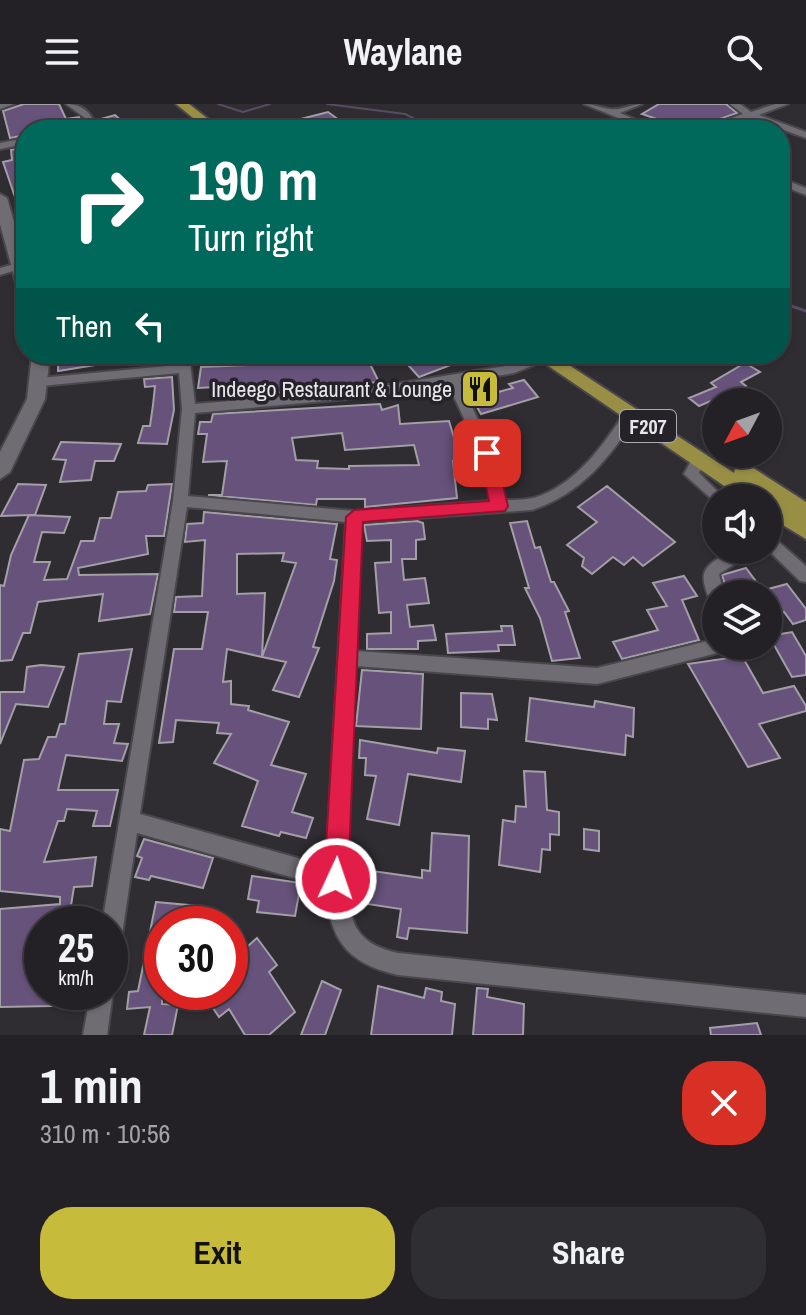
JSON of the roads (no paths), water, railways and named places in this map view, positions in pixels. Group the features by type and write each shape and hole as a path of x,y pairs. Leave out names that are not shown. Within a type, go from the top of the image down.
{"main road":[{"path":"169,104 189,120"},
{"path":"182,104 203,120"},
{"path":"0,198 16,258"},
{"path":"0,472 36,399 41,364"},
{"name":"F207","path":"560,364 630,415 702,452"},
{"name":"F207","path":"562,364 702,451"},
{"name":"F207","path":"723,468 741,484"},
{"name":"F207","path":"731,468 806,512"},
{"path":"782,515 806,531"}],"street":[{"path":"0,106 10,104"},
{"path":"70,104 90,120"},
{"path":"588,104 630,120"},
{"path":"612,113 638,104"},
{"path":"734,104 765,120"},
{"path":"731,120 784,104"},
{"path":"40,382 163,364"},
{"path":"116,906 180,501 189,409 183,364"},
{"path":"189,409 358,394 514,369 526,364"},
{"path":"452,379 487,453 499,506"},
{"path":"180,501 354,517 532,504 560,494 612,441 630,415"},
{"path":"702,464 691,474 702,484"},
{"path":"354,517 336,879 337,906 346,934 370,960 806,1006"},
{"path":"782,554 806,576"},
{"path":"711,580 712,570 722,564"},
{"path":"349,658 597,676 702,650"},
{"path":"129,821 336,879"},
{"path":"95,1035 99,1010"}],"waterway":[{"path":"218,104 243,112 270,104"},
{"path":"327,104 405,114 417,120"},
{"path":"790,305 806,311"}],"place":[{"name":"Indeego Restaurant & Lounge","path":"480,389"}]}
